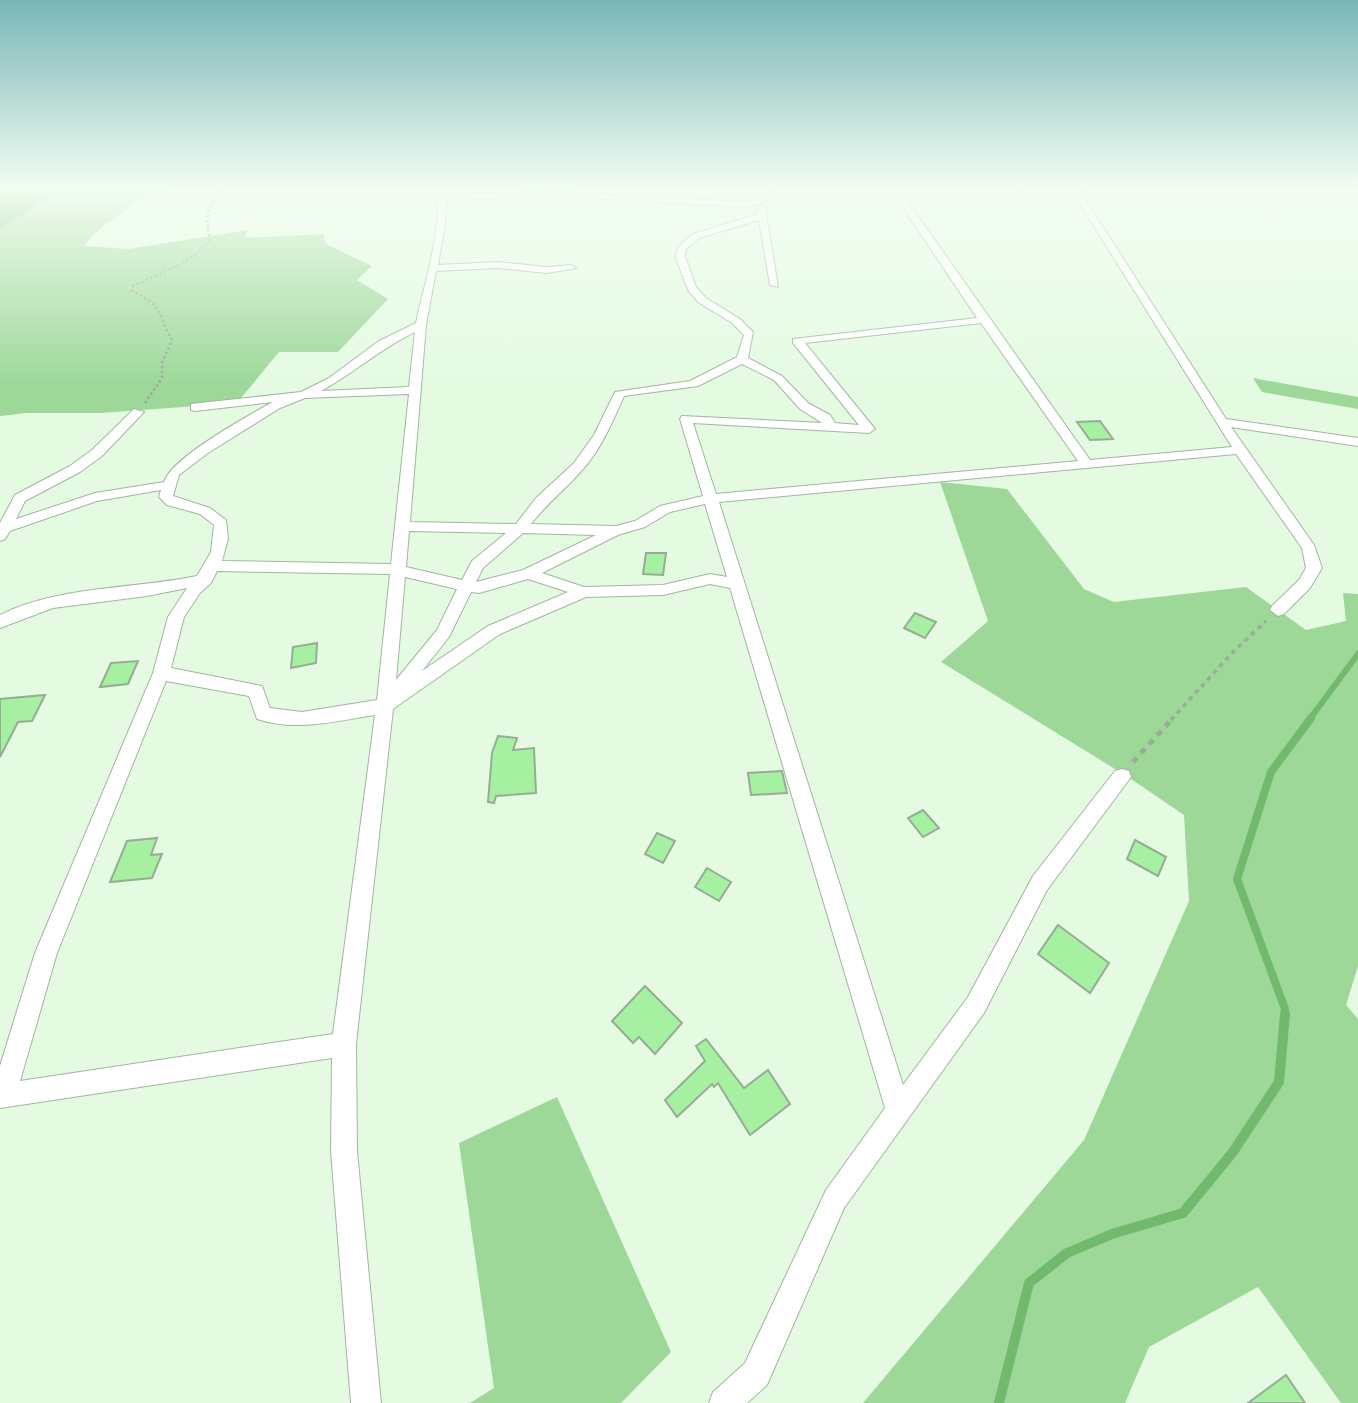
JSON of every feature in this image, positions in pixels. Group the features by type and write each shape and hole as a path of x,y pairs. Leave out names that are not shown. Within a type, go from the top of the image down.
{"street":[{"path":"366,1403 344,1151 344,1044 385,706 421,325 435,253"},
{"path":"385,706 443,633 478,565 521,528 541,501 579,466 600,435 619,394 640,388 688,384 716,375 742,359 750,334 736,321 702,300 691,288 681,253"},
{"path":"769,253 775,285"},
{"path":"939,253 1087,465"},
{"path":"1116,253 1240,450 1308,548 1314,568 1305,584 1278,610"},
{"path":"434,268 498,265 547,270 571,268"},
{"path":"899,1112 686,419 869,429 797,341 984,320"},
{"path":"344,1044 2,1096 46,953 161,673 180,609 209,572 222,538 221,523 205,511 172,502 166,497 173,473 203,450 276,405 333,380 383,343 421,325"},
{"path":"742,359 778,378 804,406 826,418 830,427"},
{"path":"195,407 304,395 414,390"},
{"path":"0,498 20,498 75,469 97,453 138,412"},
{"path":"1223,422 1315,434 1358,443"},
{"path":"0,622 27,609 47,604 150,590 209,572 254,568 318,566 396,569 479,588 528,574 617,531 640,524 665,509 709,499 1240,450"},
{"path":"1,532 95,497 169,485"},
{"path":"1,532 20,498"},
{"path":"404,526 617,531"},
{"path":"528,574 584,592 663,590 710,579 735,584"},
{"path":"161,673 256,691 263,714 302,719 385,706 494,630 584,592"},
{"path":"724,1403 755,1374 835,1199 976,1005 1040,883 1122,777"}],"path":[{"path":"138,412 162,378 162,363 172,340 166,331 165,320 144,296 132,291 134,286 196,253"},
{"path":"1122,777 1146,745 1233,652 1278,610"}],"shaded area":[{"path":"0,253 346,253 372,266 357,280 388,299 338,352 279,352 237,403 101,413 26,413 0,416"},
{"path":"1253,378 1358,397 1358,409 1262,392"},
{"path":"940,482 1007,489 1084,589 1114,602 1246,587 1306,630 1346,621 1343,593 1358,594 1358,966 1346,1005 1358,1019 1358,1403 1341,1403 1258,1287 1149,1347 1125,1403 863,1403 1084,1140 1189,901 1184,815 1128,777 941,662 988,621"},
{"path":"557,1097 671,1352 621,1403 470,1403 494,1388 459,1143"}],"building":[{"path":"1100,421 1113,439 1090,440 1077,422"},
{"path":"646,553 666,553 663,575 643,574"},
{"path":"915,613 936,622 925,638 904,628"},
{"path":"317,643 316,663 291,668 293,647"},
{"path":"138,661 128,684 100,687 111,663"},
{"path":"45,695 32,721 18,722 0,757 0,699"},
{"path":"498,736 517,738 513,750 534,748 536,793 496,796 494,803 488,802 492,753"},
{"path":"782,771 787,793 751,795 748,773"},
{"path":"923,810 939,828 923,837 908,818"},
{"path":"657,833 675,841 663,863 645,854"},
{"path":"157,838 151,855 162,854 152,878 110,882 127,841"},
{"path":"1135,840 1166,857 1158,876 1127,859"},
{"path":"707,868 731,882 719,901 695,887"},
{"path":"1058,925 1109,963 1090,993 1038,954"},
{"path":"645,986 682,1023 655,1054 639,1037 633,1043 612,1021"},
{"path":"706,1039 744,1088 768,1070 790,1104 750,1135 718,1083 714,1087 712,1084 677,1117 665,1100 705,1061 696,1046"},
{"path":"1286,1375 1305,1403 1248,1403"}],"waterway":[{"path":"1309,720 1358,654"},
{"path":"1284,1016 1285,1009 1237,879 1271,772 1311,718"},
{"path":"999,1403 1029,1283 1067,1253 1112,1234 1183,1213 1233,1152 1279,1082 1285,1014"}]}
